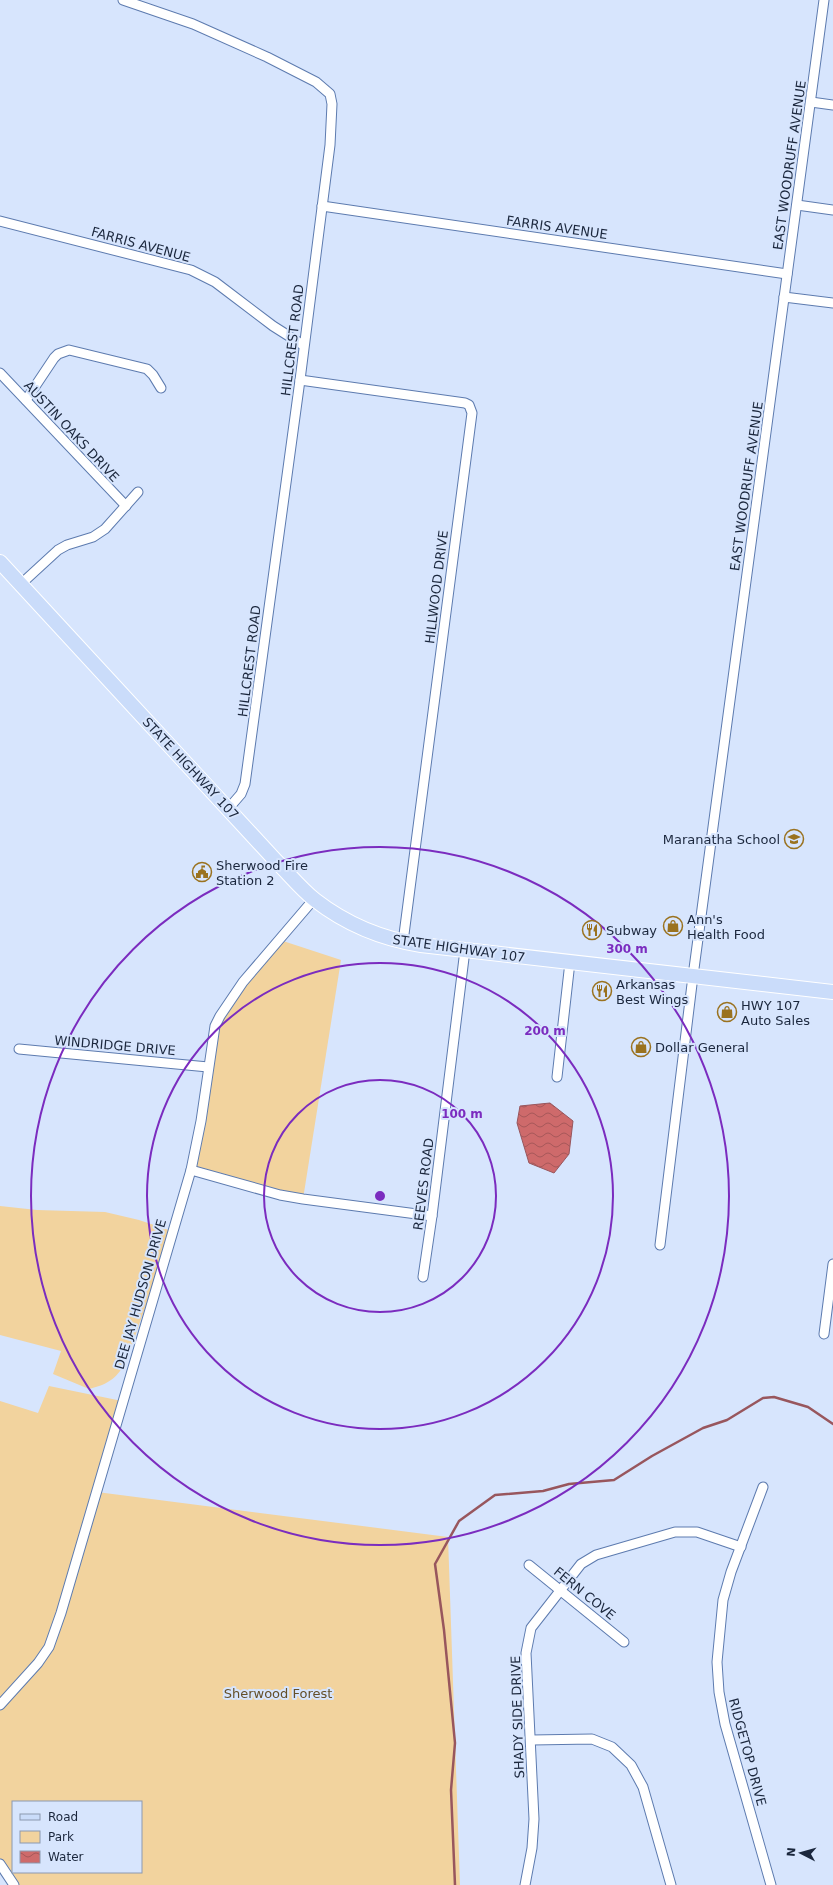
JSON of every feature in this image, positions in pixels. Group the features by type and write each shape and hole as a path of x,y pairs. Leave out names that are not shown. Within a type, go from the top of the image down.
{"main road":[{"name":"STATE HIGHWAY 107","path":"0,562 228,809 314,899 349,922 369,931 403,942 833,992"}],"street":[{"name":"HILLCREST ROAD","path":"123,0 193,24 267,57 316,82 330,94 333,113 300,380 245,784 241,794 228,809"},
{"name":"EAST WOODRUFF AVENUE","path":"660,1246 693,976 824,0"},
{"path":"811,102 833,104"},
{"path":"797,205 833,210"},
{"name":"FARRIS AVENUE","path":"322,206 788,274"},
{"name":"FARRIS AVENUE","path":"0,221 191,270 215,282 273,326 304,345"},
{"path":"784,297 833,303"},
{"path":"26,400 54,358 58,354 69,350 147,369 157,380 161,388"},
{"name":"AUSTIN OAKS DRIVE","path":"0,373 126,506"},
{"name":"HILLWOOD DRIVE","path":"300,380 465,404 469,405 472,413 403,942"},
{"path":"21,584 58,550 67,545 94,537 104,529 138,492"},
{"name":"DEE JAY HUDSON DRIVE","path":"0,1705 38,1663 49,1647 61,1613 191,1170 201,1121 215,1026 231,998 314,899"},
{"name":"REEVES ROAD","path":"423,1278 465,950"},
{"path":"557,1077 570,962"},
{"name":"WINDRIDGE DRIVE","path":"19,1049 208,1067"},
{"path":"191,1170 280,1195 432,1216"},
{"path":"824,1334 833,1264"},
{"name":"RIDGETOP DRIVE","path":"763,1487 740,1547 723,1600 717,1662 719,1692 725,1724 771,1885"},
{"name":"SHADY SIDE DRIVE","path":"525,1885 532,1848 534,1819 532,1740 526,1653 531,1628 581,1564 596,1555 675,1532 697,1532 740,1547"},
{"name":"FERN COVE","path":"529,1565 624,1642"},
{"path":"532,1740 592,1739 612,1747 630,1765 643,1787 671,1885"},
{"path":"0,1864 14,1885"}],"green space":[{"path":"280,940 341,960 303,1199 191,1170 215,1026"},
{"path":"0,1206 37,1210 105,1212 139,1220 172,1231 127,1359 124,1366 112,1379 102,1385 89,1389 53,1374 61,1351 0,1335"},
{"name":"Sherwood Forest","path":"49,1386 122,1401 97,1492 448,1537 460,1885 15,1885 0,1859 0,1401 38,1413"}],"water":[{"path":"550,1103 573,1121 569,1154 554,1173 529,1163 517,1123 520,1106"}],"waterway":[{"path":"455,1885 451,1790 455,1743 444,1630 435,1564 459,1521 495,1495 543,1491 569,1484 614,1480 652,1456 703,1428 727,1420 763,1398 774,1397 808,1407 833,1424"}],"place":[{"name":"Maranatha School","path":"794,839"},
{"name":"Sherwood Fire Station 2","path":"202,872"},
{"name":"Ann's Health Food","path":"673,926"},
{"name":"Subway","path":"592,930"},
{"name":"Arkansas Best Wings","path":"602,991"},
{"name":"HWY 107 Auto Sales","path":"727,1012"},
{"name":"Dollar General","path":"641,1047"}]}
